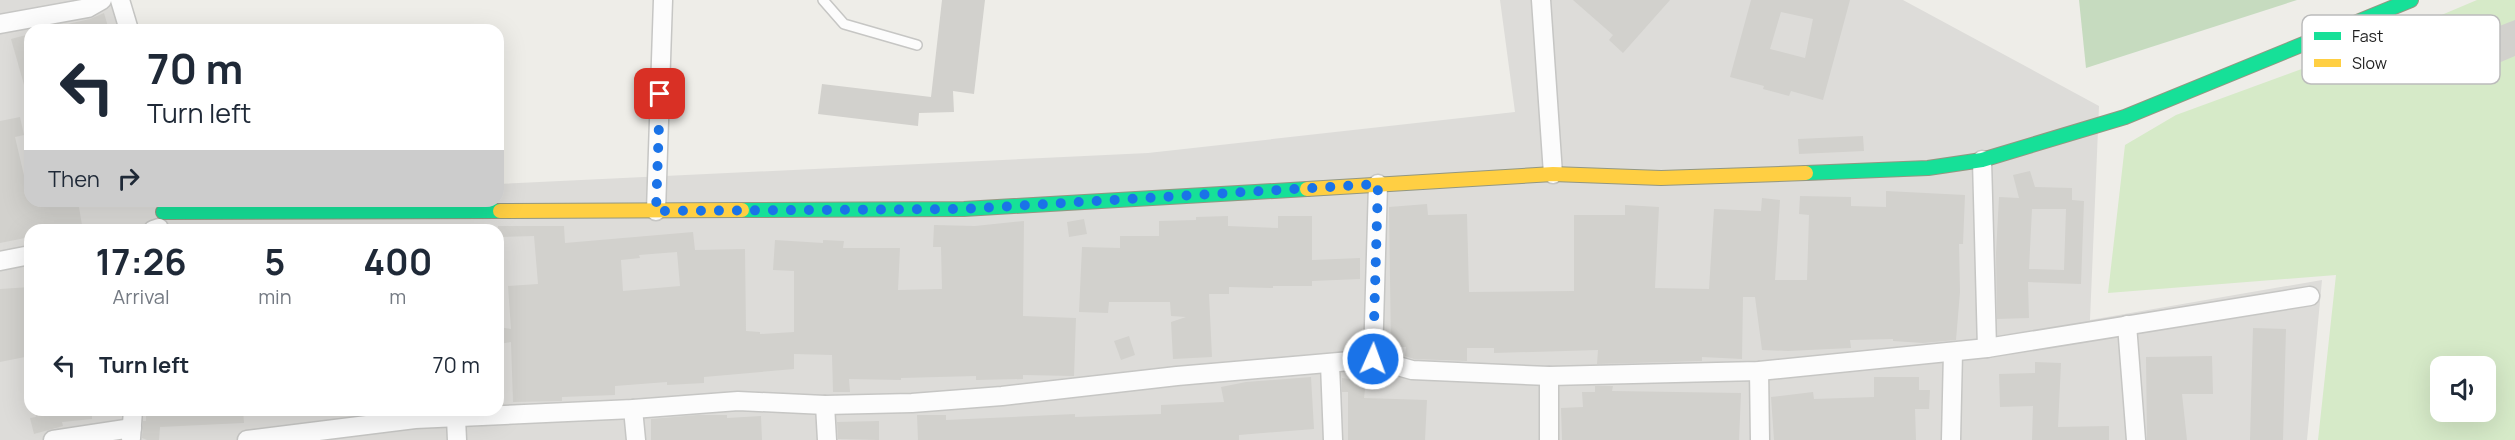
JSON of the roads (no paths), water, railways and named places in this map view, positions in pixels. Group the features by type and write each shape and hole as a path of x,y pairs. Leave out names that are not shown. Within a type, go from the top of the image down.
{"street":[{"path":"0,24 88,8 102,0"},
{"path":"120,0 127,24"},
{"path":"656,211 663,0"},
{"path":"1540,0 1553,174"},
{"path":"2374,15 2411,0"},
{"path":"159,220 656,211 964,209 1553,174 1661,178 1928,168 1982,160 2125,117 2302,45"},
{"path":"1982,160 1987,348"},
{"path":"1373,359 1378,184"},
{"path":"0,261 24,256"},
{"path":"504,416 738,401 825,405 912,403 1373,359 1412,370 1549,376 1759,371 1987,348 2310,296"},
{"path":"2127,325 2136,440"},
{"path":"1951,440 1953,352"},
{"path":"1330,364 1333,440"},
{"path":"1759,371 1760,440"},
{"path":"1549,376 1549,440"},
{"path":"825,405 827,440"},
{"path":"633,409 636,440"},
{"path":"53,440 132,434 133,416"},
{"path":"247,440 415,419 495,416"},
{"path":"456,418 457,440"}],"lane":[{"path":"823,0 844,24 917,45"}]}
